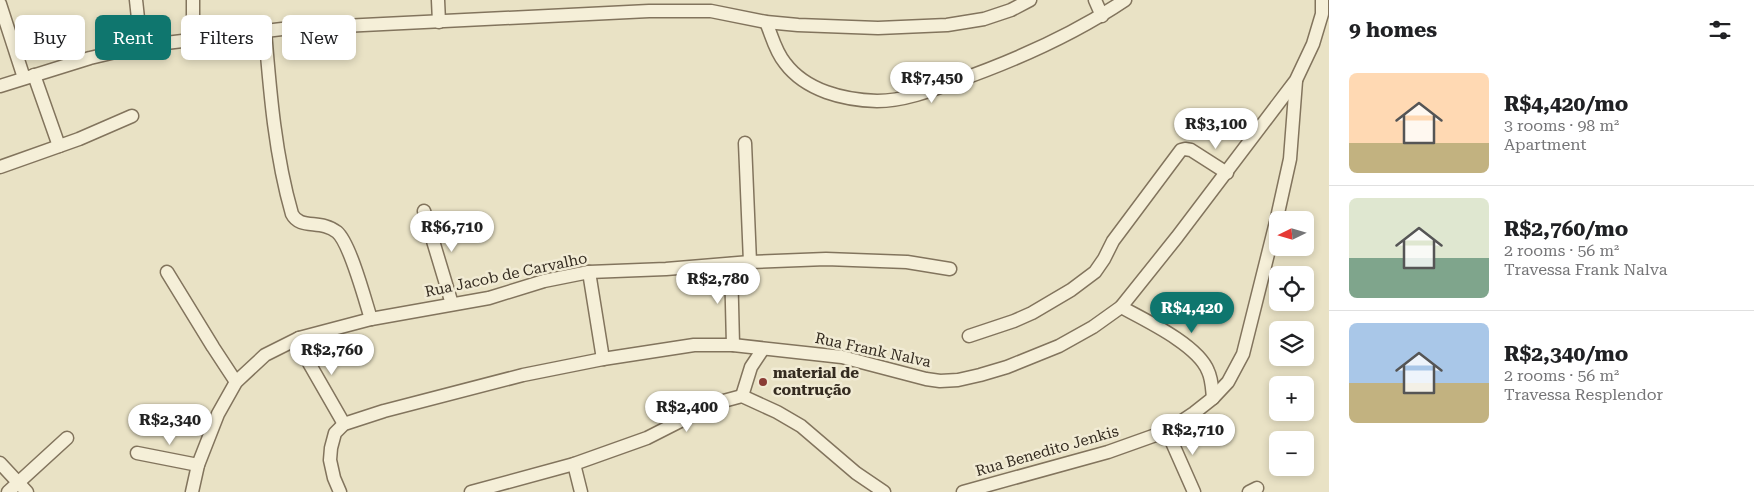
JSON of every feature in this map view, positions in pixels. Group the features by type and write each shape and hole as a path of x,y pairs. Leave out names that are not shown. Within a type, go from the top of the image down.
{"street":[{"path":"136,0 138,15"},
{"path":"193,0 193,15"},
{"path":"438,0 439,22"},
{"path":"272,31 675,10 711,11 798,26 869,28 947,25 984,19 1011,10 1030,0"},
{"path":"1095,0 1102,16"},
{"path":"766,22 778,53 786,65 809,84 825,93 877,101 898,99 966,78 1036,49 1102,16 1125,0"},
{"name":"Rua Frank Nalva","path":"344,424 375,413 523,375 694,344 733,345 842,357 940,381 958,380 980,375 1007,367 1059,346 1093,327 1121,307 1227,173 1296,80 1315,36 1322,14 1322,0"},
{"path":"0,4 59,146"},
{"path":"0,86 95,58"},
{"path":"268,60 275,126 292,214 299,223 327,226 343,238 371,319"},
{"name":"Rua Benedito Jenkis","path":"963,492 1108,452 1167,431 1213,398 1228,382 1243,354 1276,222 1290,159 1296,80"},
{"path":"0,167 59,146 132,116"},
{"path":"745,143 750,262"},
{"path":"969,336 1032,313 1049,304 1095,272 1113,241 1177,154 1185,149 1192,150 1227,173"},
{"path":"424,211 452,304"},
{"name":"Rua Jacob de Carvalho","path":"192,492 198,465 218,414 236,382 265,355 299,338 371,319 489,298 544,281 589,272 826,259 907,262 950,269"},
{"path":"731,264 733,345"},
{"path":"167,272 236,382"},
{"path":"589,272 603,359"},
{"path":"1121,307 1186,346 1201,358 1208,371 1213,398"},
{"path":"299,338 310,363 344,424 335,433 330,460 334,478 340,492"},
{"path":"742,396 751,367 763,349"},
{"path":"471,492 500,488 574,464 646,438 716,403 742,396 777,412 801,426 856,473 884,492"},
{"path":"1167,431 1194,492"},
{"path":"8,492 23,487 67,438"},
{"path":"137,453 198,465"},
{"path":"0,463 23,487"},
{"path":"574,464 580,492"}],"place":[{"name":"material de contrução","path":"763,382"}]}
